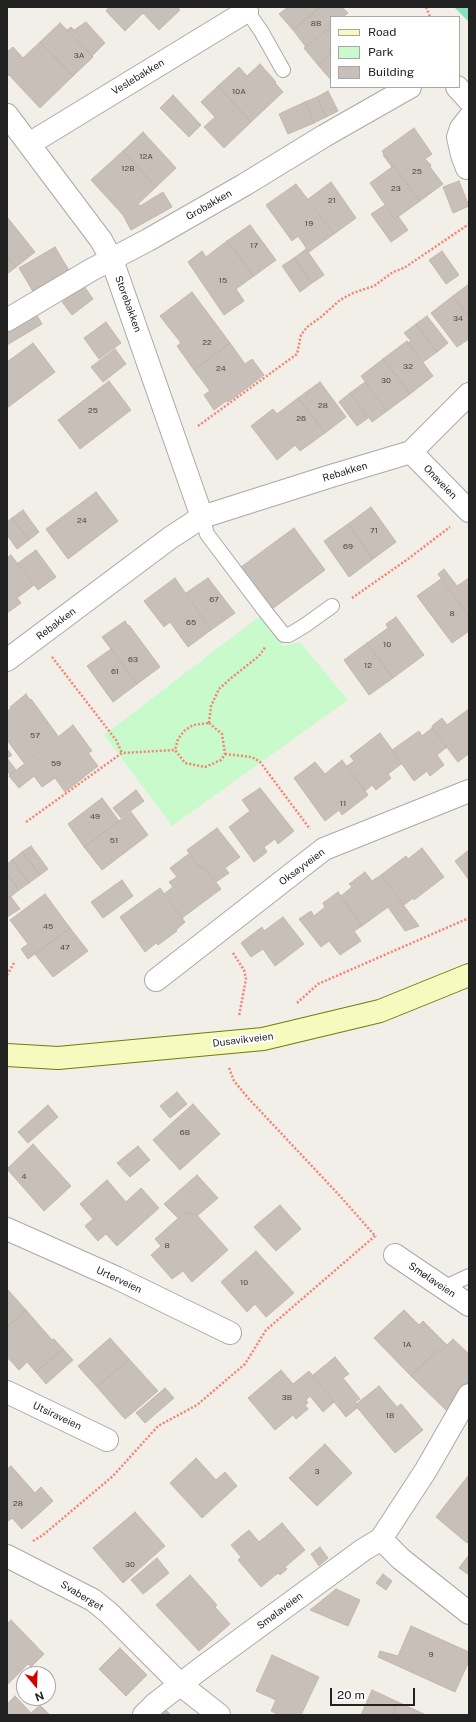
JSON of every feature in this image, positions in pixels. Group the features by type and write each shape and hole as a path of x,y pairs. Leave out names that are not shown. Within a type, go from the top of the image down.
{"main road":[{"name":"Dusavikveien","path":"7,1055 58,1058 263,1039 380,1011 469,975"}],"street":[{"name":"Veslebakken","path":"29,144 246,9"},
{"name":"Grobakken","path":"7,320 91,270 112,260 244,185 324,136 408,88"},
{"path":"458,88 469,100"},
{"name":"Storebakken","path":"7,115 102,240 112,260 202,518"},
{"path":"467,168 458,137 461,128 469,118"},
{"name":"Rebakken","path":"7,660 170,538 202,518 331,476 411,452 469,394"},
{"name":"Onaveien","path":"411,452 469,511"},
{"name":"Oksøyveien","path":"156,980 324,849 469,791"},
{"name":"Urterveien","path":"7,1229 117,1278 230,1333"},
{"name":"Smølaveien","path":"395,1255 469,1305"},
{"name":"Utsiraveien","path":"7,1392 107,1440"},
{"name":"Smølaveien","path":"181,1685 380,1539 426,1470 469,1395"},
{"path":"380,1539 401,1559 469,1613"},
{"name":"Svaberget","path":"9,1557 93,1600 109,1613 181,1685 219,1715"},
{"path":"144,1715 155,1704 181,1685"}],"lane":[{"name":"Veslebakken","path":"246,9 261,31 283,70"},
{"path":"202,518 207,534 284,635 289,635 332,606"},
{"path":"443,1288 469,1276"}],"path":[{"path":"176,441 296,354 301,335 307,327 340,300 353,293 374,286 393,272 404,268 469,224"},
{"path":"332,606 347,601 408,559 451,526"},
{"path":"209,723 211,706 219,689 259,656 267,644 281,632"},
{"path":"37,638 116,740 122,753"},
{"path":"209,723 222,734 225,754 221,760 205,767 185,763 175,750 178,739 184,731 193,725 209,723"},
{"path":"26,822 122,753 175,750"},
{"path":"225,754 252,757 260,762 324,849"},
{"path":"295,1006 318,984 469,918"},
{"path":"218,932 244,970 246,979 239,1018"},
{"path":"7,975 14,963"},
{"path":"229,1068 234,1081 249,1099 340,1196 375,1236 395,1255"},
{"path":"9,1557 22,1547 43,1535 113,1476 158,1426 197,1405 245,1364 266,1330 375,1236"}],"green space":[{"path":"469,7 469,22 455,8"},
{"path":"260,616 284,646 300,642 348,700 172,826 104,735"}],"building":[{"path":"109,7 177,7 180,10 159,30 143,13 125,31 106,11"},
{"path":"288,7 320,7 293,30 279,14"},
{"path":"320,7 342,7 348,13 344,16 330,16 330,28 306,47 293,30"},
{"path":"86,22 105,43 92,56 67,30 71,27 74,30"},
{"path":"60,23 93,57 73,76 40,42"},
{"path":"330,28 330,55 318,65 304,48"},
{"path":"40,42 73,76 40,108 9,75 7,76 7,52 13,47 23,58"},
{"path":"330,55 330,79 318,65"},
{"path":"260,64 283,92 251,122 218,86 239,67 247,76"},
{"path":"218,86 251,122 224,148 204,127 215,117 201,102"},
{"path":"328,91 338,111 326,117 317,97"},
{"path":"173,95 201,125 189,137 160,108"},
{"path":"317,97 326,117 314,123 305,102"},
{"path":"305,102 314,123 288,134 279,114"},
{"path":"414,128 432,154 425,159 431,165 430,167 443,184 420,201 382,151"},
{"path":"143,132 176,168 156,187 123,151"},
{"path":"123,151 156,187 138,204 140,206 163,192 172,207 131,230 123,215 91,180"},
{"path":"384,154 420,201 395,219 370,183 392,167 383,155"},
{"path":"459,181 469,206 453,213 443,187"},
{"path":"331,182 356,218 334,234 307,200"},
{"path":"296,184 334,234 309,252 298,236 292,241 266,205"},
{"path":"385,205 395,219 398,216 408,230 391,242 371,214"},
{"path":"7,217 35,252 16,267 7,257"},
{"path":"250,225 276,260 254,276 227,241"},
{"path":"227,241 254,276 236,289 244,301 224,315 188,262 202,251 206,257"},
{"path":"55,247 70,272 34,293 19,268"},
{"path":"306,249 324,275 312,283 294,258"},
{"path":"442,251 459,275 446,284 429,260"},
{"path":"7,257 16,267 7,274"},
{"path":"294,258 312,283 300,292 282,266"},
{"path":"469,284 469,317 453,296"},
{"path":"84,286 93,299 72,315 62,302"},
{"path":"192,292 230,343 194,370 177,346 181,343 160,316"},
{"path":"453,296 469,317 469,339 457,347 431,313"},
{"path":"35,312 42,324 7,345 7,329"},
{"path":"427,316 448,343 437,352 416,324"},
{"path":"106,322 121,343 99,359 84,338"},
{"path":"416,324 437,352 423,362 408,343 411,341 404,333"},
{"path":"407,341 433,376 410,394 383,359"},
{"path":"33,343 55,372 7,408 7,362"},
{"path":"230,343 245,364 252,359 264,375 228,402 226,401 214,410 204,395 210,391 194,370"},
{"path":"115,349 126,364 103,382 91,367"},
{"path":"383,359 410,394 387,411 361,376"},
{"path":"109,381 131,410 80,449 58,420"},
{"path":"320,382 346,417 325,433 298,398"},
{"path":"365,382 387,411 372,422 350,393"},
{"path":"350,393 368,418 357,426 339,402"},
{"path":"298,398 325,433 300,451 295,445 277,460 251,426 273,409 277,414"},
{"path":"96,492 118,521 68,559 46,529"},
{"path":"371,507 396,542 373,559 348,524"},
{"path":"23,510 39,532 29,540 12,518"},
{"path":"12,518 29,540 17,549 7,535 7,522"},
{"path":"348,524 373,559 349,577 324,541"},
{"path":"294,528 325,570 272,609 241,567"},
{"path":"36,550 56,577 38,590 18,563"},
{"path":"11,555 34,585 17,598 21,603 7,613 7,558"},
{"path":"444,569 457,586 469,578 469,617 438,574"},
{"path":"175,578 211,630 188,647 170,622 164,627 144,601"},
{"path":"208,578 235,613 211,630 186,593"},
{"path":"441,579 469,617 469,631 452,643 417,596"},
{"path":"396,617 424,655 393,678 367,643 388,628 386,624"},
{"path":"125,621 160,667 137,684 102,637"},
{"path":"367,643 393,678 369,695 344,660"},
{"path":"111,649 137,684 113,702 87,666"},
{"path":"26,694 58,736 24,763 7,740 7,711"},
{"path":"469,709 469,755 458,762 432,728 433,725 442,718 447,725"},
{"path":"73,725 92,751 88,753 98,766 65,792 55,778 42,787 34,776 19,788 9,776"},
{"path":"432,728 447,747 437,755 444,765 430,776 427,771 414,781 392,750 419,731 422,736"},
{"path":"380,733 401,764 388,774 391,778 376,790 372,785 365,791 347,766 354,761 350,756"},
{"path":"7,749 12,755 7,758"},
{"path":"7,758 16,770 10,775 7,770"},
{"path":"342,760 368,795 342,815 339,810 325,821 294,778 315,762 325,774"},
{"path":"260,788 294,831 278,844 275,839 264,847 267,852 254,862 229,827 250,811 242,800"},
{"path":"136,790 144,801 121,818 113,808"},
{"path":"102,798 119,821 84,847 68,824"},
{"path":"131,812 148,835 102,870 84,847"},
{"path":"217,828 240,857 225,868 229,873 216,882 203,866 200,868 187,850"},
{"path":"31,846 48,869 40,875 22,852"},
{"path":"422,848 444,877 414,900 413,898 404,905 381,875 406,856 408,859"},
{"path":"469,850 469,880 455,861"},
{"path":"22,852 40,875 29,883 12,860"},
{"path":"190,853 200,868 203,866 221,889 182,918 164,894 173,887 169,882 177,877 170,868"},
{"path":"12,860 29,883 19,890 7,874 7,864"},
{"path":"365,872 372,881 381,875 419,926 405,931 388,907 362,926 341,896 352,887 349,884"},
{"path":"7,874 19,890 9,898 7,895"},
{"path":"122,880 133,896 103,918 91,902"},
{"path":"160,888 185,922 176,930 177,931 158,945 156,943 145,952 120,917"},
{"path":"338,892 362,926 354,931 361,941 340,955 329,941 321,947 299,919 311,911 314,916 325,907 323,903"},
{"path":"45,894 70,928 28,959 21,949 28,944 10,920"},
{"path":"7,895 9,898 11,897 20,909 7,917"},
{"path":"283,917 304,944 275,966 263,949 251,957 241,943 262,927 264,931"},
{"path":"70,928 88,951 53,977 35,954"},
{"path":"177,1092 187,1104 170,1118 160,1106"},
{"path":"193,1104 220,1134 180,1170 153,1140"},
{"path":"48,1105 58,1117 28,1143 18,1132"},
{"path":"33,1144 71,1186 44,1211 7,1169"},
{"path":"138,1146 150,1160 130,1177 117,1163"},
{"path":"197,1175 218,1198 197,1216 196,1214 184,1213 178,1218 164,1204"},
{"path":"107,1180 126,1202 141,1188 159,1208 117,1246 106,1234 98,1241 85,1226 93,1219 80,1204"},
{"path":"280,1205 301,1229 276,1251 254,1227"},
{"path":"184,1213 196,1214 228,1250 192,1282 183,1271 172,1279 151,1255 161,1246 155,1239"},
{"path":"256,1251 294,1293 266,1317 255,1304 247,1312 221,1282"},
{"path":"7,1289 26,1310 7,1327"},
{"path":"26,1310 52,1340 54,1339 63,1349 36,1372 27,1362 19,1370 7,1357 7,1327"},
{"path":"404,1310 419,1325 423,1321 447,1345 440,1352 438,1350 411,1376 374,1338"},
{"path":"110,1338 129,1359 97,1387 78,1366"},
{"path":"453,1339 469,1354 469,1381 450,1414 411,1376 438,1350 440,1352"},
{"path":"63,1349 73,1360 46,1384 36,1372"},
{"path":"335,1357 349,1374 343,1378 360,1399 355,1402 357,1404 355,1405 357,1408 346,1417 313,1375"},
{"path":"129,1359 158,1391 125,1419 97,1387"},
{"path":"281,1370 293,1384 309,1371 334,1402 323,1412 310,1396 306,1400 308,1403 305,1405 308,1409 296,1419 293,1415 275,1430 248,1398"},
{"path":"379,1386 397,1407 401,1404 423,1430 395,1453 355,1405"},
{"path":"165,1388 174,1398 145,1423 136,1413"},
{"path":"325,1444 352,1473 317,1506 289,1478"},
{"path":"196,1458 216,1480 225,1472 237,1486 202,1518 170,1483"},
{"path":"11,1466 35,1493 41,1487 53,1501 22,1529 12,1518 7,1522 7,1469"},
{"path":"468,1476 469,1541 467,1543 436,1517"},
{"path":"135,1512 165,1546 123,1583 93,1548"},
{"path":"282,1523 305,1550 285,1567 287,1569 280,1575 278,1573 261,1587 238,1560 241,1557 231,1545 249,1530 259,1542"},
{"path":"320,1547 328,1558 319,1566 311,1554"},
{"path":"469,1555 469,1575 459,1568"},
{"path":"157,1558 169,1573 143,1594 131,1580"},
{"path":"383,1574 392,1581 386,1590 376,1583"},
{"path":"190,1575 217,1605 215,1607 230,1624 199,1651 156,1605"},
{"path":"336,1589 360,1600 348,1626 310,1610"},
{"path":"11,1620 44,1654 32,1666 28,1664 26,1666 16,1666 16,1676 7,1685 7,1624"},
{"path":"411,1626 469,1652 469,1661 455,1692 378,1657 380,1651 398,1656"},
{"path":"120,1648 147,1675 126,1696 99,1669"},
{"path":"272,1655 319,1677 301,1715 279,1715 271,1711 276,1700 256,1691"},
{"path":"372,1690 398,1702 392,1715 361,1715"},
{"path":"15,1696 16,1706 24,1706 31,1713 39,1706 41,1706 50,1715 7,1715 7,1704"},
{"path":"398,1702 424,1714 392,1715"},
{"path":"165,1709 171,1715 159,1715"}]}
